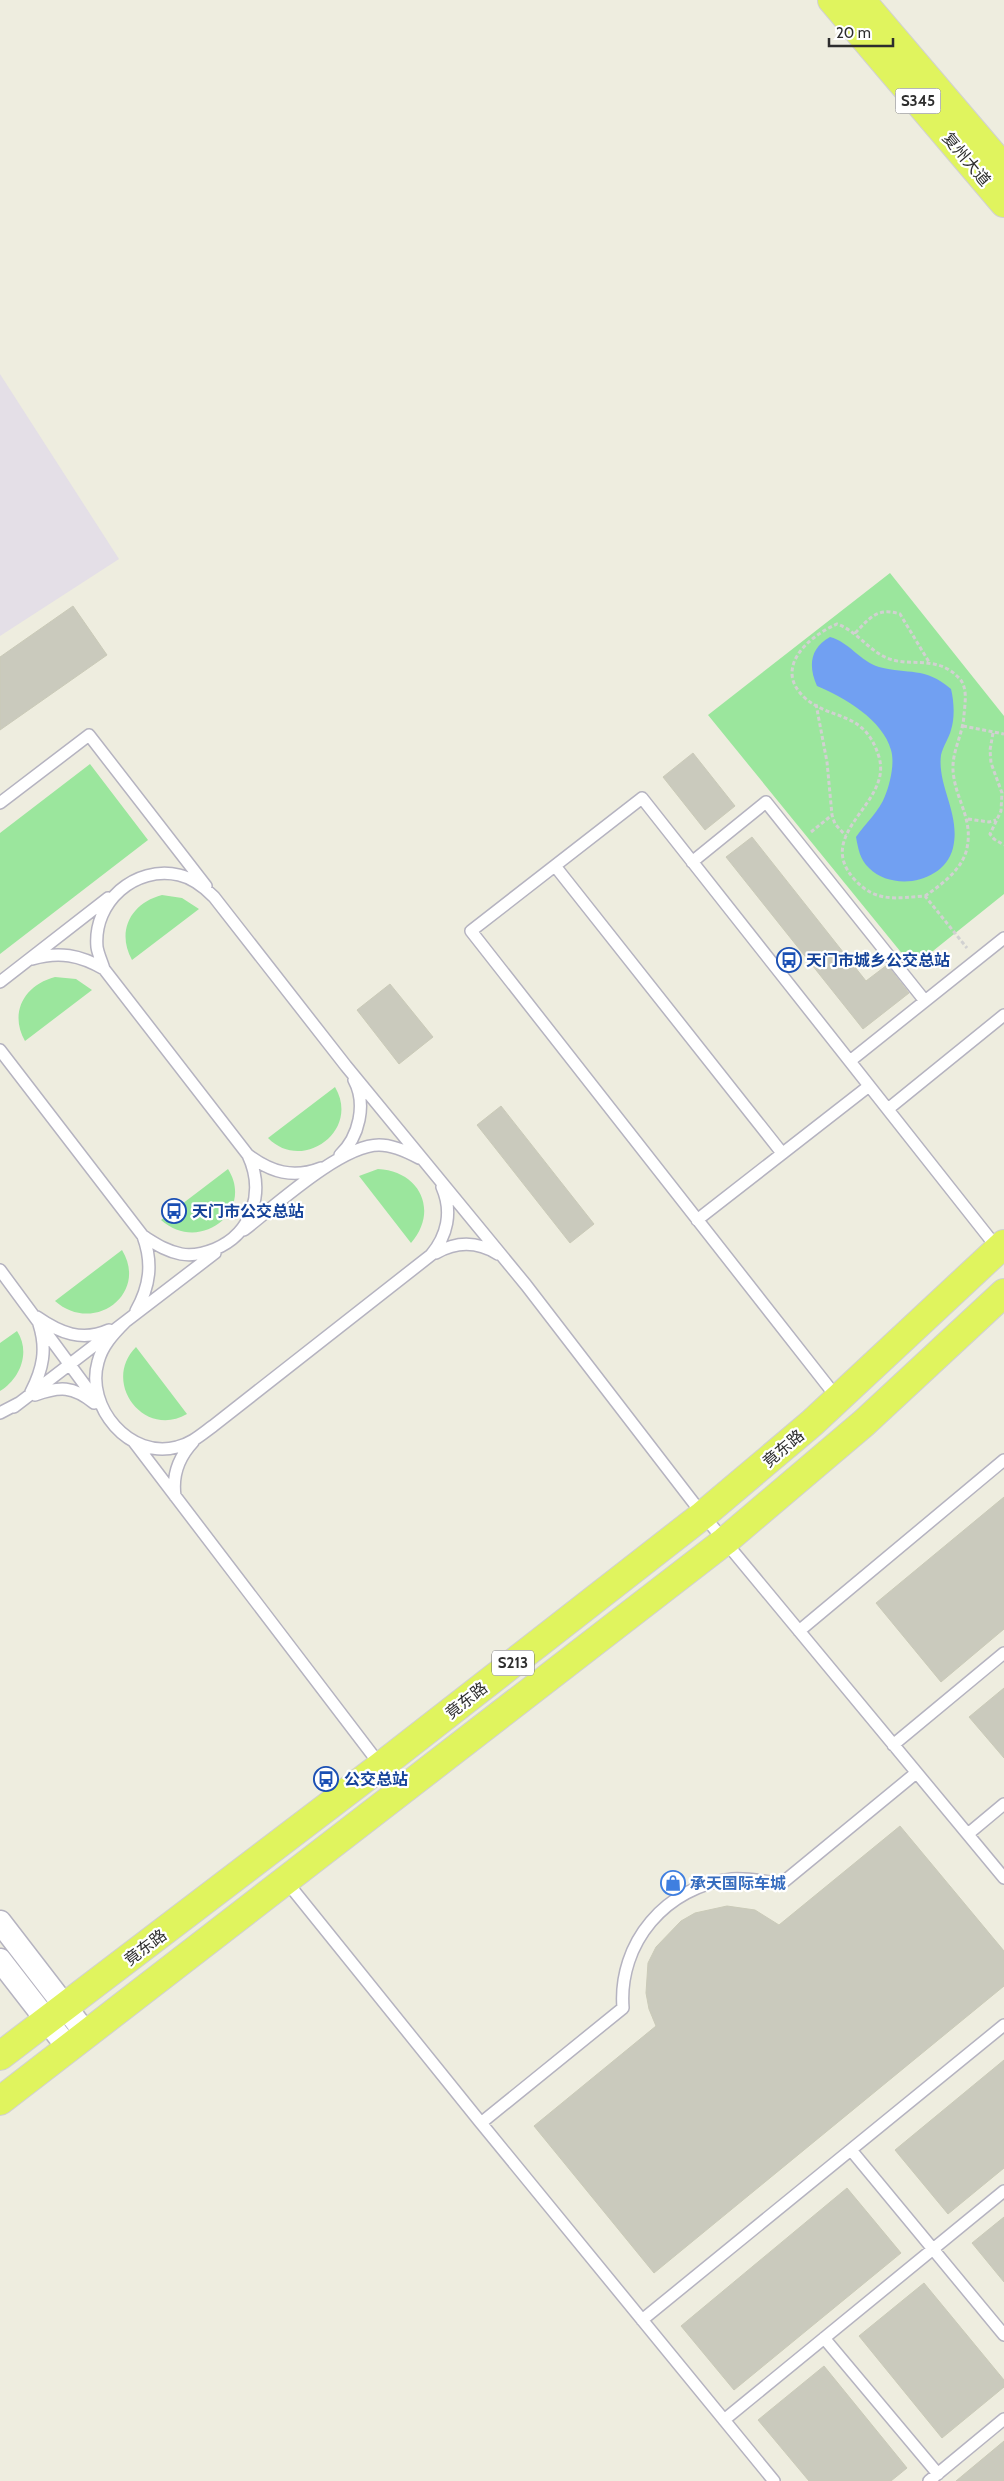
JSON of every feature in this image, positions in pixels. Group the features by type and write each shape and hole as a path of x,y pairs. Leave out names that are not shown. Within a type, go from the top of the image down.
{"main road":[{"name":"复州大道","path":"832,0 1004,203"},
{"name":"复州大道","path":"861,0 1004,168"},
{"name":"竟东路","path":"0,2056 381,1766 703,1515 812,1424 1001,1246"},
{"name":"竟东路","path":"0,2101 725,1541 864,1423 1004,1292"}],"street":[{"path":"0,1922 56,2014 78,2042"},
{"path":"0,1960 56,2014"}],"lane":[{"path":"0,803 89,735 346,1066 504,1258 703,1515 1004,1878"},
{"path":"838,1399 471,931 642,798 869,1086 1001,1246"},
{"path":"692,862 766,802 925,1001"},
{"path":"554,866 782,1153"},
{"path":"0,982 137,878 165,874 179,875 199,884 214,897"},
{"path":"0,1050 144,1236 162,1248 183,1254 206,1253 229,1242 243,1229 253,1210 256,1188 253,1166 248,1155 104,969 97,948 98,926 106,906 119,890"},
{"path":"850,1061 1004,938"},
{"path":"0,990 15,970 33,959 54,954 75,955 104,969"},
{"path":"888,1109 1004,1015"},
{"path":"14,1407 347,1149 357,1129 361,1107 357,1085 346,1066"},
{"path":"697,1220 869,1086"},
{"path":"248,1155 266,1168 287,1174 310,1172 330,1164 356,1149 379,1145 401,1148 422,1159 437,1176 446,1197 448,1220 442,1242 430,1256"},
{"path":"106,1414 101,1408 96,1386 97,1363 106,1343 136,1311 146,1291 150,1269 148,1249 144,1236"},
{"path":"133,1441 164,1449 176,1448 195,1439 430,1256 447,1247 463,1243 477,1244 504,1258"},
{"path":"0,1270 37,1317 114,1426 133,1441 400,1792"},
{"path":"37,1317 55,1330 77,1336 99,1334 125,1322"},
{"path":"14,1407 31,1392 41,1372 45,1350 37,1317"},
{"path":"0,1413 53,1389 70,1389 85,1396 106,1414"},
{"path":"175,1496 174,1485 178,1465 195,1439"},
{"path":"799,1631 1004,1460"},
{"path":"893,1744 1004,1653"},
{"path":"481,2123 623,2008 622,1990 629,1957 646,1927 670,1903 700,1886 716,1882 749,1879 781,1884 916,1773"},
{"path":"968,1834 1004,1804"},
{"path":"286,1881 774,2481"},
{"path":"642,2320 1004,2025"},
{"path":"851,2150 1004,2335"},
{"path":"724,2420 1004,2191"},
{"path":"824,2338 933,2477 1004,2419"}],"path":[{"path":"855,633 874,615 887,610 900,614 929,662"},
{"path":"837,624 855,633 888,658 929,662 949,670 961,679 966,693 962,726 954,754 953,771 968,819 969,838 965,855 954,873 925,896 892,899 876,896 862,887 851,875 843,860 846,836 860,811 873,797 879,781 880,760 875,745 863,729 845,716 816,704 799,692 792,676 794,661 806,642 821,631 837,624"},
{"path":"816,704 827,762 832,815 835,824 846,836"},
{"path":"962,726 1004,734"},
{"path":"993,733 990,750 991,763 1002,793 1001,811 990,834 1004,845"},
{"path":"1001,811 1004,816"},
{"path":"799,842 832,815"},
{"path":"968,819 989,822 996,820"},
{"path":"925,896 976,960"}],"shaded area":[{"path":"0,374 119,559 0,636"}],"green space":[{"path":"890,573 1004,716 1004,894 913,967 708,715"},
{"path":"90,764 148,840 0,954 0,833"},
{"path":"162,895 182,898 199,909 132,960 127,949 126,939 126,929 129,920 142,904"},
{"path":"55,977 76,979 92,990 25,1041 20,1031 19,1020 22,1002 35,986"},
{"path":"335,1087 341,1103 340,1118 334,1132 324,1142 311,1149 296,1151 282,1148 268,1138"},
{"path":"228,1169 234,1185 234,1200 229,1213 219,1223 206,1230 191,1232 176,1229 161,1220"},
{"path":"378,1169 393,1171 405,1177 421,1195 424,1206 424,1218 419,1231 411,1243 359,1176"},
{"path":"122,1250 128,1266 128,1281 123,1294 113,1305 100,1311 85,1314 70,1310 55,1301"},
{"path":"17,1331 23,1348 21,1364 13,1380 0,1391 0,1343"},
{"path":"136,1347 187,1414 171,1420 156,1419 143,1413 132,1403 125,1390 123,1376 126,1361"}],"water":[{"path":"830,637 837,639 872,664 879,667 924,674 933,677 951,689 953,720 941,755 941,767 942,778 952,812 955,836 948,860 929,876 917,880 891,880 869,868 861,858 856,837 883,801 890,780 892,755 887,739 871,719 839,696 817,686 812,671 813,658 818,646"}],"building":[{"path":"73,606 107,655 0,730 0,657"},
{"path":"693,753 735,806 705,830 663,777"},
{"path":"752,837 866,981 887,965 909,993 863,1029 726,857"},
{"path":"390,984 433,1037 399,1064 357,1010"},
{"path":"501,1106 594,1224 570,1243 477,1125"},
{"path":"1004,1497 1004,1629 941,1682 876,1603"},
{"path":"1004,1688 1004,1758 969,1717"},
{"path":"900,1826 1004,1951 1004,1986 654,2273 534,2126 656,2026 649,2009 646,1993 648,1963 656,1947 681,1921 695,1913 727,1906 755,1910 779,1925"},
{"path":"1004,2060 1004,2168 948,2214 895,2150"},
{"path":"847,2188 901,2253 734,2390 681,2326"},
{"path":"1004,2217 1004,2282 972,2243"},
{"path":"924,2283 1004,2380 1004,2387 942,2438 859,2336"},
{"path":"824,2366 907,2468 891,2481 809,2481 758,2420"},
{"path":"1004,2441 1004,2481 956,2481"}],"place":[{"name":"天门市城乡公交总站","path":"789,960"},
{"name":"天门市公交总站","path":"174,1211"},
{"name":"公交总站","path":"326,1779"},
{"name":"承天国际车城","path":"673,1883"}]}
